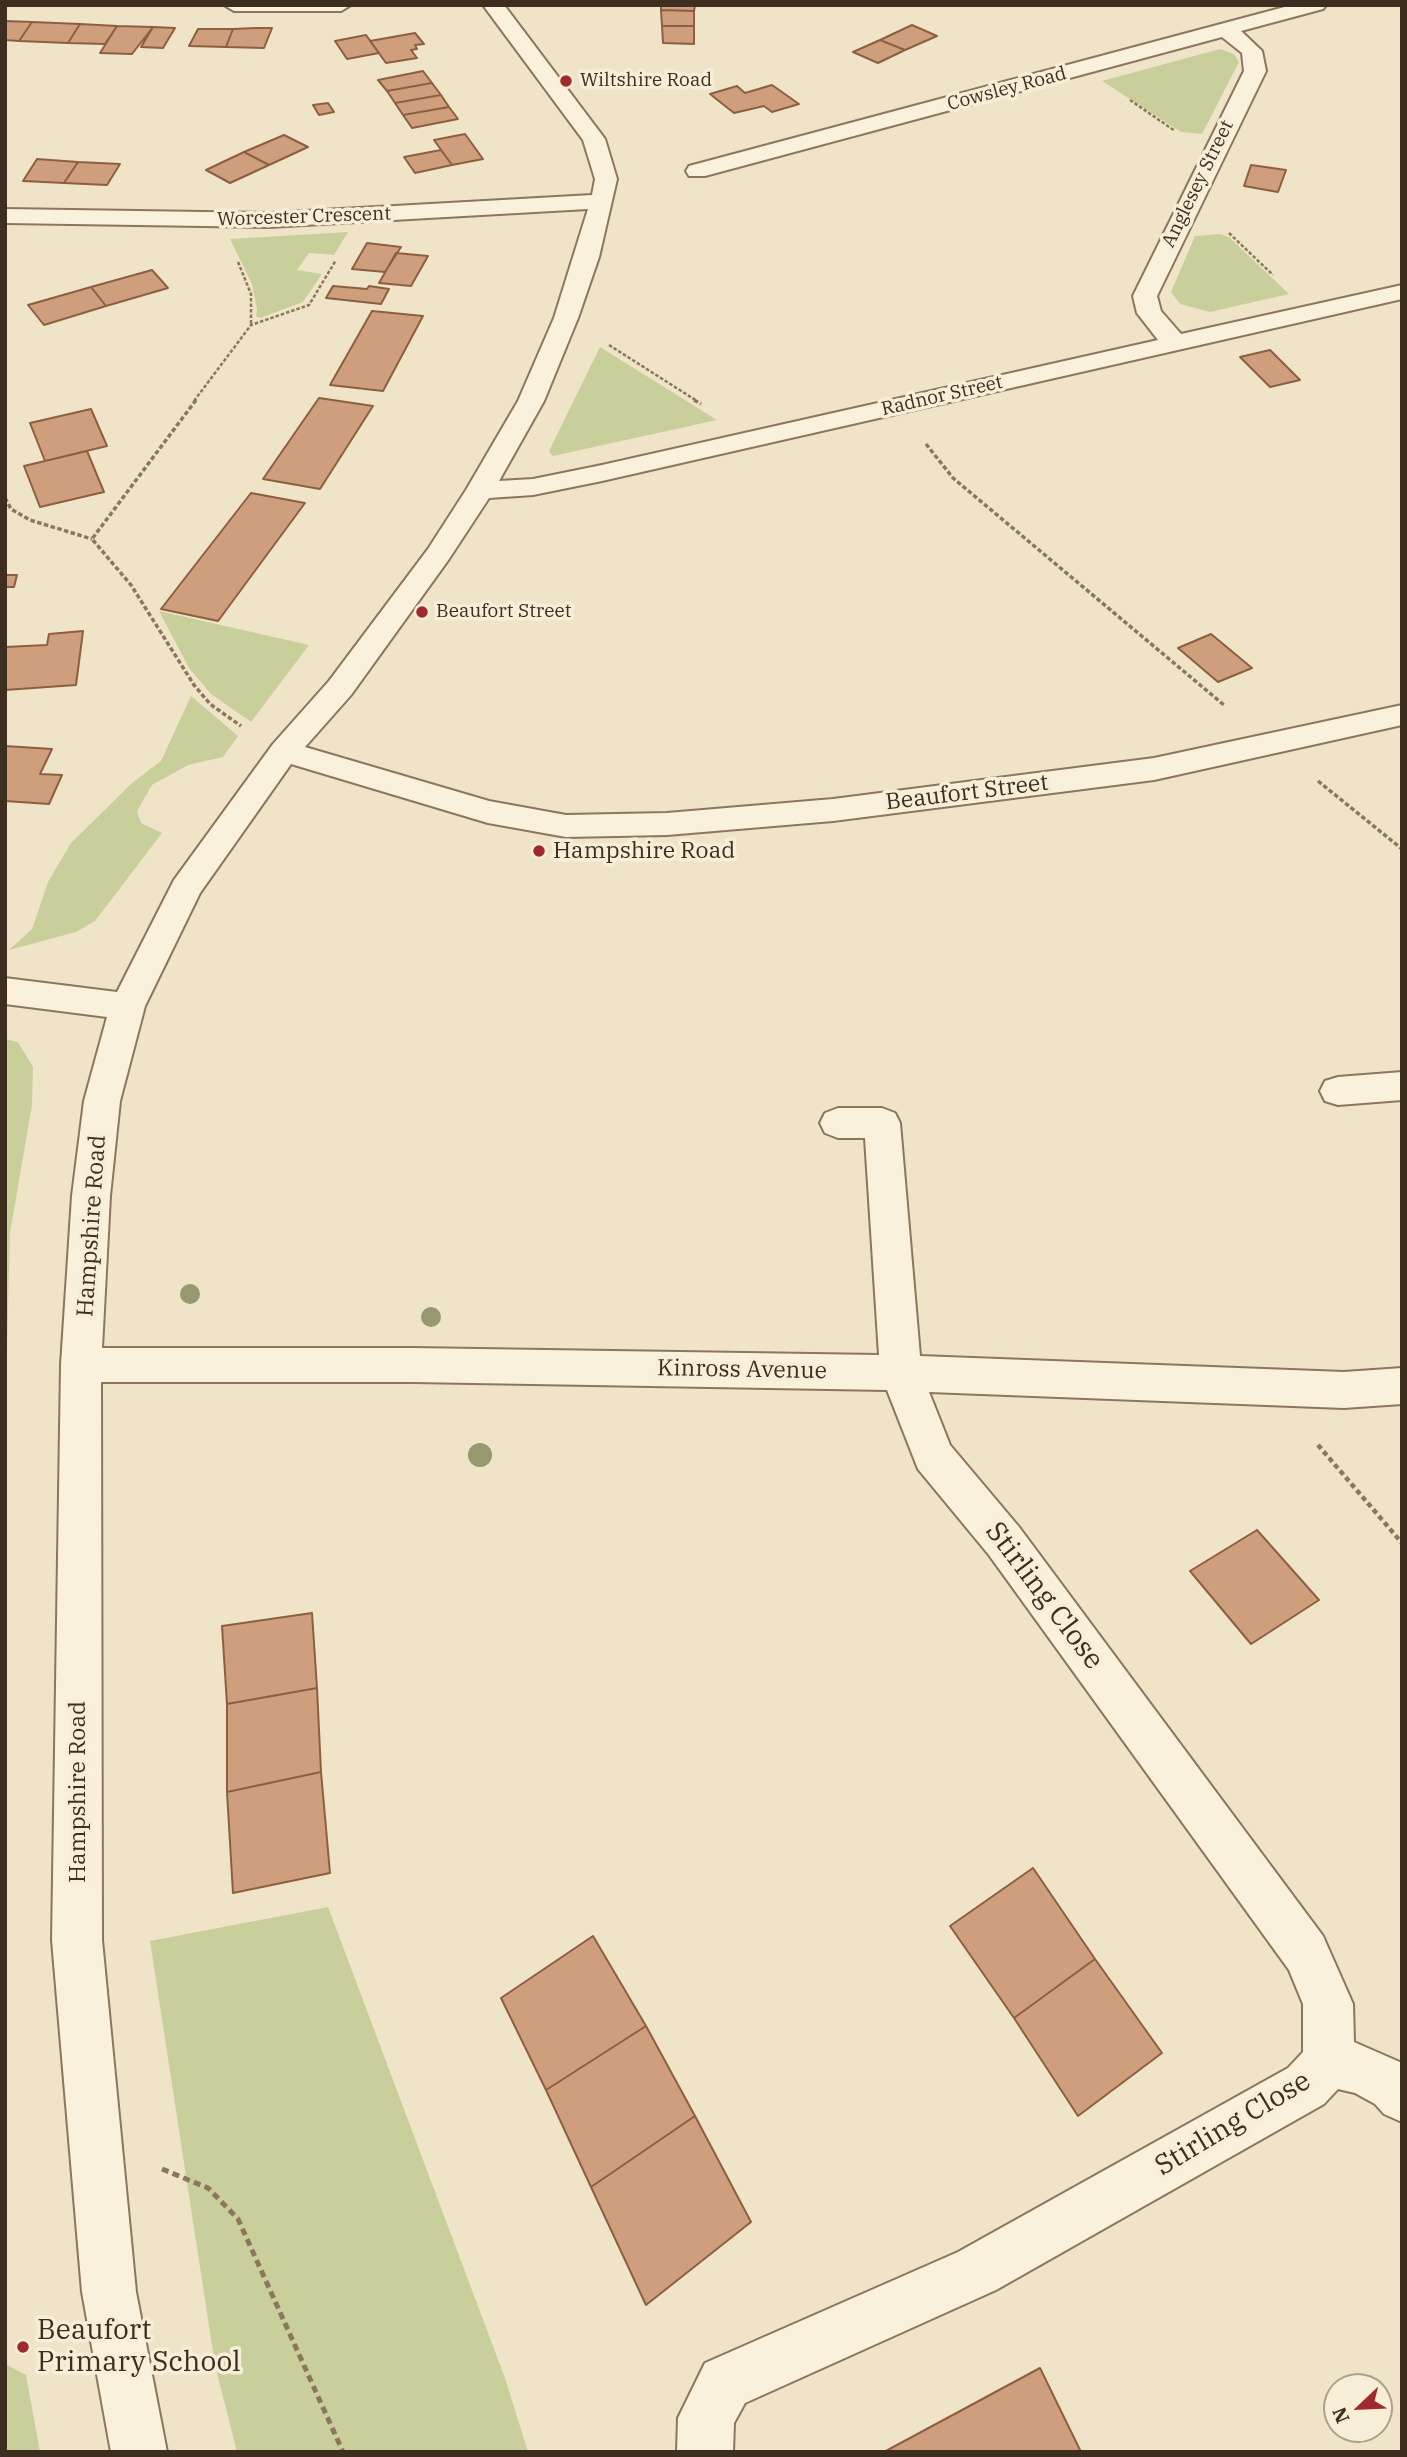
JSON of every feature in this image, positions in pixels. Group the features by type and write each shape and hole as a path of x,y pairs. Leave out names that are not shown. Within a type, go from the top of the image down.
{"street":[{"path":"234,5 341,5"},
{"name":"Hampshire Road","path":"139,2452 109,2292 76,1940 82,1366 90,1196 102,1101 127,1006 186,888 284,751 340,688 383,631 480,490 530,401 566,317 587,257 606,179 594,139 493,5"},
{"name":"Cowsley Road","path":"697,171 1316,5"},
{"name":"Anglesey Street","path":"1174,342 1149,313 1144,302 1152,277 1256,64 1248,46 1227,30"},
{"name":"Worcester Crescent","path":"5,216 218,221 602,201"},
{"name":"Radnor Street","path":"480,490 543,485 1402,292"},
{"name":"Beaufort Street","path":"284,751 488,812 566,826 667,824 833,810 1154,769 1402,715"},
{"path":"5,991 127,1006"},
{"path":"1338,1091 1402,1086"},
{"name":"Stirling Close","path":"705,2452 706,2418 725,2383 977,2271 1306,2086 1329,2062 1328,2004 1306,1953 1004,1541 933,1456 901,1373 882,1123 838,1122"},
{"name":"Kinross Avenue","path":"82,1366 414,1365 901,1373 1344,1390 1402,1386"},
{"path":"1329,2062 1363,2069 1393,2086 1402,2096"}],"path":[{"path":"1077,70 1147,110 1210,161"},
{"path":"1191,198 1312,312"},
{"path":"251,325 309,304 362,215"},
{"path":"92,539 251,325 253,306 248,283 218,221"},
{"path":"566,317 755,439"},
{"path":"897,407 953,478 1271,744 1402,849"},
{"path":"5,498 11,509 30,520 92,539 131,586 194,685 210,704 284,751"},
{"path":"1268,1387 1402,1543"},
{"path":"98,2173 167,2169 208,2188 238,2219 343,2452"}],"green space":[{"path":"1220,49 1234,54 1239,62 1202,134 1181,132 1102,81"},
{"path":"348,232 334,255 309,253 297,270 322,274 303,302 260,318 256,316 252,284 230,239"},
{"path":"1220,234 1229,237 1289,294 1210,312 1180,304 1171,292 1195,236"},
{"path":"600,347 717,420 553,456 549,452 551,447"},
{"path":"159,611 309,645 251,722 211,694 189,668"},
{"path":"191,696 238,736 223,757 188,765 152,785 137,811 141,823 162,833 95,921 76,932 9,950 32,929 48,882 71,843 132,783 161,761"},
{"path":"5,1039 18,1042 33,1067 32,1105 10,1233 5,1426"},
{"path":"328,1907 505,2378 528,2452 237,2452 215,2365 150,1941"},
{"path":"5,2364 26,2375 40,2452 5,2452"}],"building":[{"path":"661,5 695,5 694,11 661,10"},
{"path":"661,10 694,11 694,26 662,26"},
{"path":"5,21 32,22 19,41 5,40"},
{"path":"32,22 80,24 68,43 19,41"},
{"path":"80,24 117,26 105,44 68,43"},
{"path":"912,25 937,36 905,50 880,40"},
{"path":"117,26 153,27 132,54 100,53"},
{"path":"662,26 694,26 694,44 663,43"},
{"path":"153,27 175,28 163,48 141,47"},
{"path":"272,28 264,48 226,47 233,29"},
{"path":"198,29 233,29 226,47 189,46"},
{"path":"415,33 424,44 415,45 417,49 411,50 417,58 386,63 370,41"},
{"path":"366,35 379,53 347,59 335,41"},
{"path":"880,40 905,50 878,63 853,52"},
{"path":"423,71 432,83 387,91 378,80"},
{"path":"432,83 441,95 395,103 387,91"},
{"path":"772,85 799,104 772,112 764,106 734,113 710,94 737,86 745,93"},
{"path":"441,95 449,107 403,115 395,103"},
{"path":"328,103 334,112 319,115 313,105"},
{"path":"449,107 458,119 412,128 403,115"},
{"path":"465,134 483,159 452,165 434,140"},
{"path":"284,135 308,147 269,165 244,152"},
{"path":"441,150 452,165 415,173 404,157"},
{"path":"244,152 269,165 230,183 206,170"},
{"path":"37,159 78,162 64,183 23,181"},
{"path":"78,162 120,164 107,185 64,183"},
{"path":"1251,165 1286,170 1278,192 1244,186"},
{"path":"367,243 401,247 385,272 352,269"},
{"path":"396,253 428,256 411,286 379,283"},
{"path":"152,270 168,288 106,306 91,287"},
{"path":"333,286 389,289 381,304 326,298"},
{"path":"91,287 106,306 44,325 28,305"},
{"path":"372,311 423,316 383,391 330,385"},
{"path":"1270,350 1300,380 1270,387 1240,357"},
{"path":"319,398 373,406 320,489 263,479"},
{"path":"91,409 107,446 45,461 30,423"},
{"path":"87,451 104,492 40,507 24,466"},
{"path":"251,493 305,503 218,621 161,609"},
{"path":"5,575 17,575 14,587 5,587"},
{"path":"83,631 76,685 5,690 5,647 47,645 49,634"},
{"path":"1211,634 1252,668 1218,682 1178,648"},
{"path":"5,746 52,749 40,774 62,775 49,804 5,801"},
{"path":"1257,1530 1319,1600 1251,1644 1190,1571"},
{"path":"312,1613 317,1688 227,1704 222,1626"},
{"path":"317,1688 321,1772 227,1792 227,1704"},
{"path":"321,1772 330,1873 233,1893 227,1792"},
{"path":"1033,1868 1095,1959 1014,2018 950,1926"},
{"path":"593,1936 646,2026 546,2090 501,1998"},
{"path":"1095,1959 1162,2053 1078,2116 1014,2018"},
{"path":"646,2026 695,2116 591,2187 546,2090"},
{"path":"695,2116 751,2222 646,2305 591,2187"},
{"path":"1040,2368 1081,2452 884,2452"}],"place":[{"name":"Wiltshire Road","path":"566,81"},
{"name":"Beaufort Street","path":"422,612"},
{"name":"Hampshire Road","path":"539,851"},
{"name":"Beaufort Primary School","path":"23,2347"}]}
